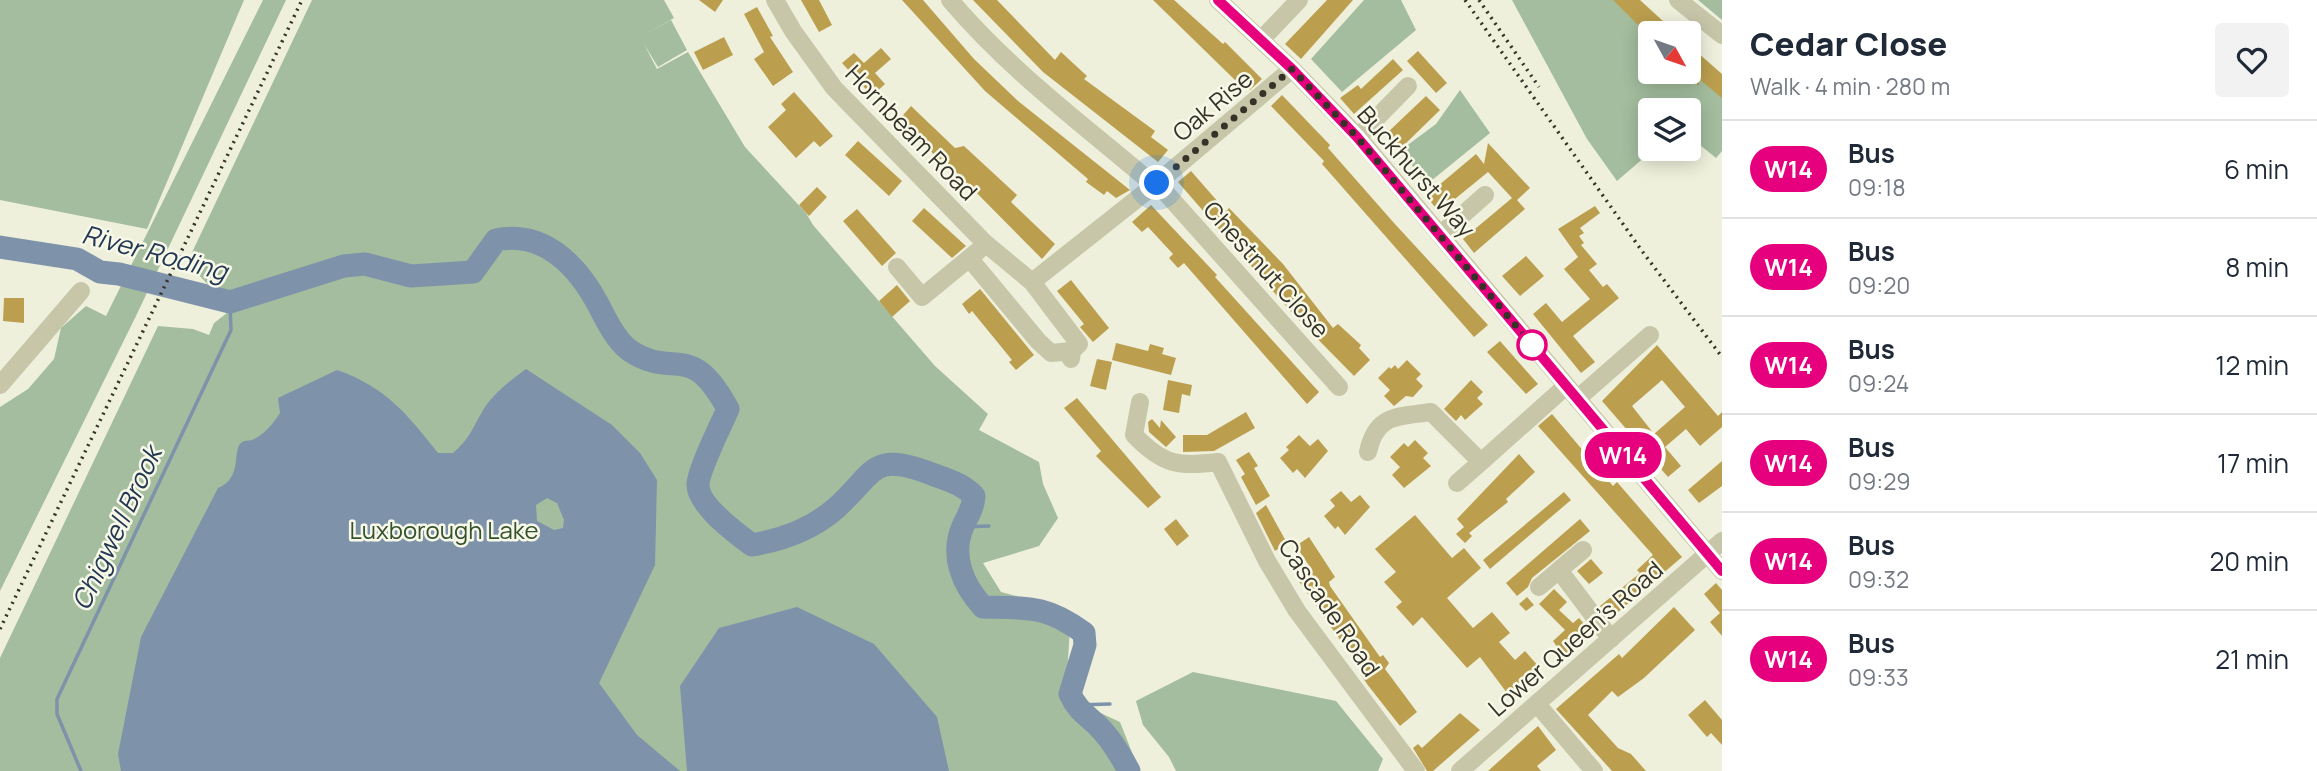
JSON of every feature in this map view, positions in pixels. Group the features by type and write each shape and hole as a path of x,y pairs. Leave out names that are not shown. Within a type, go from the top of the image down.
{"street":[{"name":"Hornbeam Road","path":"775,0 793,31 834,88 985,243 1032,282 1079,344 1072,355 1051,353 1038,341 970,259"},
{"name":"Chestnut Close","path":"950,0 973,27 1032,84 1156,184 1339,387"},
{"name":"Buckhurst Way","path":"1218,0 1292,69 1357,137 1441,233 1722,571"},
{"path":"1261,40 1299,0"},
{"path":"1678,0 1722,35"},
{"name":"Oak Rise","path":"1032,282 1156,184 1292,69"},
{"path":"1357,137 1408,86"},
{"path":"1441,233 1485,195"},
{"path":"897,267 922,297 970,259 985,243"},
{"path":"0,385 81,291"},
{"path":"1457,483 1572,392 1650,335"},
{"name":"Cascade Road","path":"1140,402 1135,435 1157,455 1183,466 1217,462 1267,561 1297,611 1416,771"},
{"path":"1368,452 1373,432 1390,418 1431,412 1481,462"},
{"name":"Lower Queen's Road","path":"1462,770 1722,541"},
{"path":"1539,587 1583,550"},
{"path":"1559,570 1611,639"},
{"path":"1536,704 1594,771"}],"green space":[{"path":"0,0 244,0 147,229 0,200"},
{"path":"263,0 286,0 136,316 0,591 0,407 28,389 54,359 61,328 86,306 106,316"},
{"path":"312,0 664,0 674,18 640,37 671,20 687,50 658,67 644,44 657,69 688,52 745,147 806,213 813,225 935,366 988,414 979,430 1039,462 1043,484 1058,518 1039,546 983,563 1001,592 1071,611 1067,676 1079,703 1120,722 1135,760 1135,771 0,771 0,658 158,326 193,329 209,335 214,323 227,313 229,306 187,263"},
{"path":"1364,0 1401,0 1416,30 1342,92 1311,59"},
{"path":"1512,0 1617,0 1642,21 1638,21 1638,84 1701,84 1701,72 1722,90 1722,151 1716,158 1701,146 1701,98 1638,98 1638,161 1640,161 1617,181 1587,139"},
{"path":"1698,0 1722,0 1722,20"},
{"path":"1460,90 1490,133 1426,185 1401,150 1436,124"},
{"path":"1193,672 1336,701 1383,759 1378,771 1176,771 1169,757 1143,725 1136,701"}],"water":[{"name":"Luxborough Lake","path":"526,369 612,425 640,453 657,480 655,565 599,683 637,735 680,771 121,771 118,754 141,637 218,488 231,478 238,447 242,442 261,435 271,425 280,413 278,398 337,370 382,393 416,426 438,453 453,453 467,438 491,399","holes":["547,498 557,503 564,520 563,528 554,530 537,521 536,505"]},
{"path":"797,607 874,644 937,717 949,771 687,771 680,686 719,628"}],"building":[{"path":"699,0 723,0 715,12"},
{"path":"801,0 819,0 832,25 819,32"},
{"path":"902,0 923,0 974,59 1018,101 1130,190 1116,198 1107,191 1104,195 1086,182 1088,179 985,91"},
{"path":"973,0 997,0 1055,60 1061,52 1087,76 1084,79 1155,131 1151,137 1168,150 1158,162 1043,72"},
{"path":"1153,0 1174,0 1223,44 1225,42 1262,79 1250,90 1238,77 1235,80"},
{"path":"1327,0 1353,0 1301,59 1285,44"},
{"path":"1613,0 1640,0 1663,21 1638,21 1638,25"},
{"path":"757,7 773,36 770,37 793,72 773,86 754,59 764,52 744,14"},
{"path":"724,37 733,55 703,70 694,52"},
{"path":"881,48 891,59 875,73 885,84 872,96 842,63 854,53 864,63"},
{"path":"1418,51 1447,83 1436,93 1407,61"},
{"path":"1701,56 1722,74 1722,98 1701,81"},
{"path":"1393,59 1403,70 1354,114 1340,98 1358,85 1361,89"},
{"path":"794,92 833,136 820,147 814,141 796,158 768,127 786,110 781,104"},
{"path":"1282,95 1330,145 1328,148 1488,325 1474,337 1322,164 1324,161 1271,106"},
{"path":"1426,96 1440,110 1401,148 1387,133"},
{"path":"911,106 955,148 964,146 1017,195 1011,202 1055,244 1042,259 942,158 940,160 898,121"},
{"path":"858,141 902,181 889,196 845,155"},
{"path":"1488,143 1530,188 1517,200 1525,209 1474,253 1463,239 1512,198 1488,172 1439,212 1426,196 1476,154 1484,164"},
{"path":"1191,171 1226,211 1229,208 1283,264 1333,328 1338,324 1361,345 1359,348 1370,360 1354,376 1292,313 1178,182"},
{"path":"817,187 827,197 809,216 799,205"},
{"path":"1151,205 1217,275 1215,277 1319,392 1307,404 1184,263 1178,268 1169,258 1173,254 1148,227 1142,232 1132,222"},
{"path":"1595,206 1600,213 1580,228 1584,233 1579,236 1584,243 1581,245 1597,264 1589,270 1603,287 1607,284 1619,298 1573,336 1595,362 1581,373 1533,314 1546,303 1562,322 1590,299 1564,269 1578,257 1558,229"},
{"path":"924,208 966,246 952,258 912,221"},
{"path":"857,209 896,253 882,266 843,221"},
{"path":"1526,256 1544,276 1520,296 1502,276"},
{"path":"1071,280 1109,328 1093,342 1080,327 1084,324 1057,291"},
{"path":"897,285 910,301 892,317 879,301"},
{"path":"980,289 1034,355 1016,370 1009,362 1012,360 972,311 969,314 962,304"},
{"path":"4,298 24,298 24,323 3,321"},
{"path":"1500,341 1538,384 1526,394 1487,352"},
{"path":"1116,343 1148,351 1150,344 1164,348 1162,354 1176,358 1171,375 1112,360"},
{"path":"1657,345 1718,416 1722,412 1722,427 1700,446 1686,429 1665,447 1681,466 1668,477 1602,401","holes":["1662,380 1685,407 1654,434 1632,406"]},
{"path":"1097,359 1112,362 1106,390 1090,386"},
{"path":"1407,360 1421,374 1416,379 1423,386 1413,397 1406,396 1394,406 1384,396 1390,390 1378,378 1389,367 1391,369 1395,365 1398,369"},
{"path":"1168,380 1192,385 1190,396 1182,394 1179,413 1163,410"},
{"path":"1471,380 1483,392 1477,398 1483,404 1465,420 1461,415 1456,421 1444,409"},
{"path":"1077,398 1161,497 1148,508 1096,456 1101,451 1064,408"},
{"path":"1246,412 1255,428 1214,451 1183,452 1183,435 1207,435"},
{"path":"1552,414 1613,486 1617,482 1682,557 1610,619 1600,606 1640,573 1637,570 1653,555 1538,426"},
{"path":"1152,419 1160,428 1161,420 1176,437 1166,447 1149,432 1148,422"},
{"path":"1299,435 1310,446 1318,439 1328,451 1305,478 1297,469 1293,473 1280,458 1289,450 1286,447"},
{"path":"1415,440 1428,453 1423,458 1431,466 1404,488 1392,475 1400,467 1390,457 1404,443 1408,447"},
{"path":"1249,452 1258,466 1254,468 1270,496 1256,505 1241,477 1245,474 1236,460"},
{"path":"1519,454 1535,472 1506,499 1508,502 1469,533 1472,536 1465,543 1456,534 1464,527 1457,519"},
{"path":"1722,461 1722,486 1699,503 1688,490"},
{"path":"1341,491 1351,502 1360,495 1370,507 1345,535 1338,526 1335,529 1324,516 1335,506 1330,500"},
{"path":"1564,492 1571,500 1490,569 1483,560"},
{"path":"1266,505 1287,543 1275,551 1256,513"},
{"path":"1415,515 1452,558 1464,548 1481,568 1447,598 1473,628 1492,612 1510,633 1499,642 1515,660 1525,651 1539,667 1536,669 1539,672 1510,697 1480,657 1467,668 1422,617 1413,626 1396,607 1402,602 1384,582 1396,572 1375,549"},
{"path":"1176,519 1189,536 1177,546 1164,529"},
{"path":"1580,519 1590,531 1532,578 1528,587 1517,596 1506,583"},
{"path":"1309,537 1335,577 1329,582 1330,586 1380,657 1383,655 1389,663 1385,669 1417,712 1400,726 1367,684 1360,673 1362,671 1298,580 1312,570 1296,546"},
{"path":"1591,559 1603,573 1589,584 1577,571"},
{"path":"1716,583 1722,590 1722,636 1710,622 1720,613 1704,594"},
{"path":"1554,589 1567,602 1559,610 1573,623 1579,618 1593,634 1565,658 1553,641 1565,630 1539,604"},
{"path":"1527,597 1534,605 1526,611 1519,604"},
{"path":"1674,607 1695,630 1644,678 1618,697 1612,691 1588,715 1618,748 1631,754 1646,771 1612,771 1556,709 1619,654 1622,658"},
{"path":"1705,700 1722,720 1722,745 1711,733 1707,737 1688,715"},
{"path":"1460,713 1480,730 1433,771 1427,771 1413,748 1418,744 1422,748"},
{"path":"1538,726 1556,750 1537,766 1541,771 1488,771"}],"waterway":[{"name":"River Roding","path":"0,247 77,259 100,272 119,274 230,302 344,266 365,264 411,276 473,272 496,240 513,238 544,246 558,254 581,277 624,346 645,359 692,367 715,387 728,409 710,448 698,485 711,510 752,545 785,537 816,522 835,509 867,476 885,465 912,467 955,483 970,492 974,496 973,501 959,537 958,548 964,580 983,607 1036,610 1059,617 1084,633 1085,645 1070,694 1078,707 1110,740 1129,771"},
{"name":"Chigwell Brook","path":"81,771 57,714 57,699 231,330 230,302"},
{"path":"963,527 989,526"},
{"path":"1075,705 1110,704"}],"railway":[{"path":"0,629 302,0"},
{"path":"1465,0 1642,251 1722,357"},
{"path":"1479,0 1539,87"}],"bus line":[{"name":"W14","path":"1218,0 1292,69 1357,137 1441,233 1480,284 1722,571"}],"route":[{"path":"1157,183 1292,69 1357,137 1441,233 1532,345"}]}
